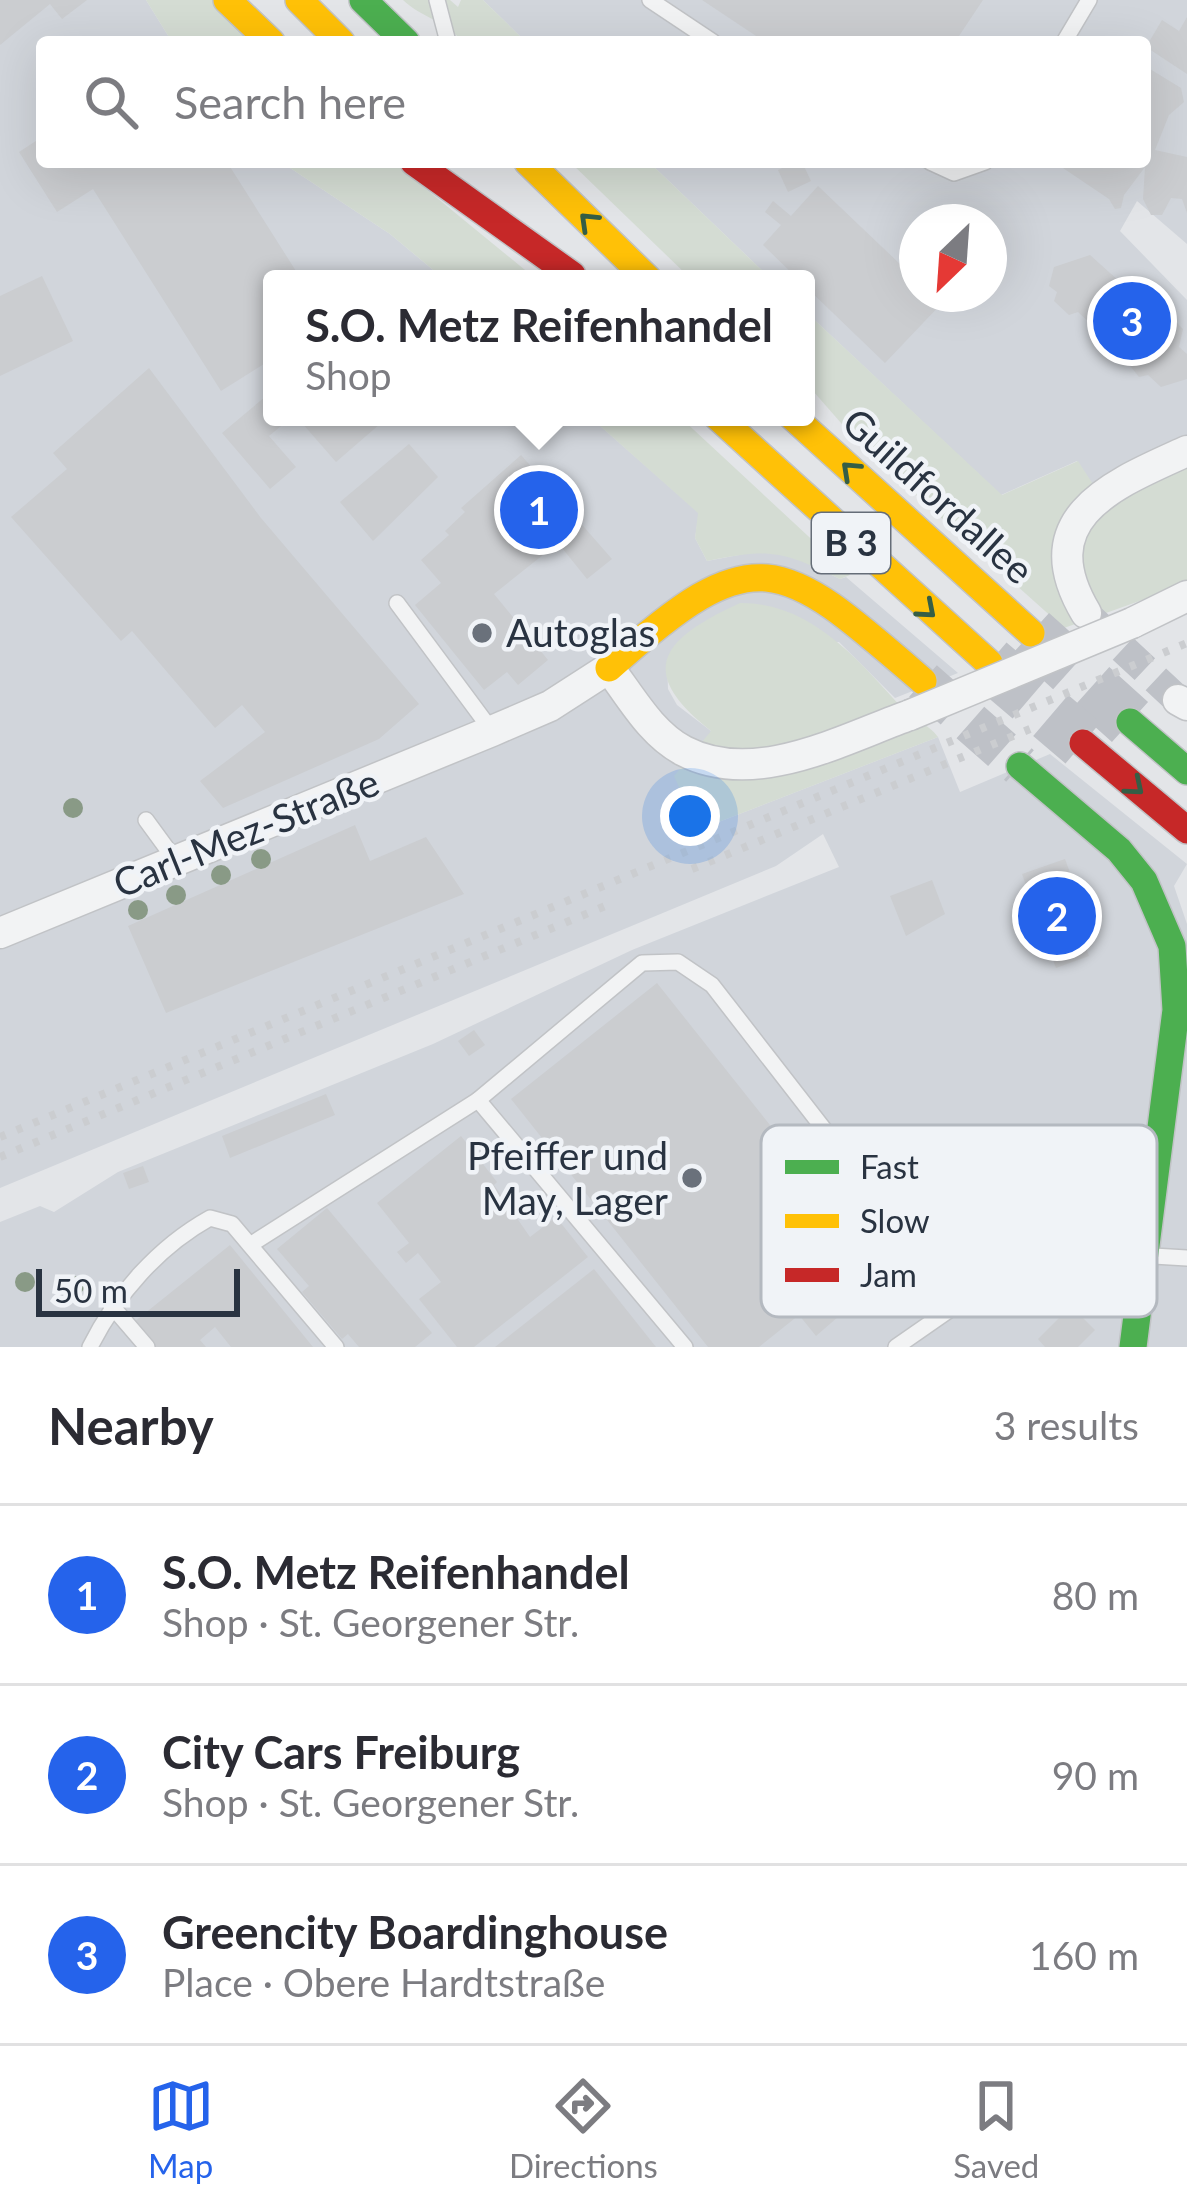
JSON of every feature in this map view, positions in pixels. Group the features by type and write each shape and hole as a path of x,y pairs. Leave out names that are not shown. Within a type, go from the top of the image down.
{"main road":[{"path":"227,0 265,36"},
{"path":"299,0 335,36"},
{"path":"363,0 400,36"},
{"path":"422,168 564,270"},
{"path":"466,168 567,270"},
{"path":"534,168 639,270"},
{"name":"B 3","path":"728,426 988,664"},
{"name":"Guildfordallee","path":"803,426 1030,633"},
{"path":"609,668 673,606 705,587 770,575 798,581 830,601 923,681"},
{"path":"1130,722 1187,771"},
{"path":"1083,743 1187,830"},
{"path":"1020,766 1119,850 1144,881 1172,946 1176,1010 1157,1169"},
{"path":"1133,1347 1137,1317"}],"street":[{"path":"1086,614 1070,565 1076,526 1087,506 1100,492 1187,451"},
{"path":"609,668 660,733 684,751 749,764 783,760 910,716 1187,596"},
{"name":"Carl-Mez-Straße","path":"0,933 550,706 609,668"}],"lane":[{"path":"437,0 446,36"},
{"path":"650,0 704,36"},
{"path":"1068,36 1089,0"},
{"path":"397,603 492,731"},
{"path":"146,820 177,862"},
{"path":"250,1245 478,1100 642,963 678,962 712,985 821,1125"},
{"path":"478,1100 686,1347"},
{"path":"90,1347 111,1305 185,1232 210,1218 232,1224 336,1347"},
{"path":"1157,1254 1187,1258"},
{"path":"111,1305 147,1347"},
{"path":"896,1347 939,1317"}],"shaded area":[{"path":"0,0 146,0 168,36 36,36 36,168 290,168 390,234 433,270 263,270 263,426 600,426 699,513 695,538 707,561 749,553 786,553 840,579 846,577 958,673 895,698 839,642 667,660 668,689 677,705 711,731 698,830 938,737 960,792 1050,754 1187,864 1174,886 1187,924 1187,1347 0,1347 0,1222 40,1206 54,1212 118,1172 433,1044 632,950 839,867 823,834 776,866 0,1188"},
{"path":"146,0 212,0 250,36 168,36"},
{"path":"403,0 450,0 458,7 461,0 483,0 520,36 456,36"},
{"path":"483,0 1187,0 1187,244 1137,201 1120,231 1187,300 1187,463 1107,506 1077,461 1001,495 815,320 815,270 762,270 655,168 1151,168 1151,36 520,36"},
{"path":"290,168 400,168 525,270 433,270 390,234"},
{"path":"576,168 655,168 762,270 682,270"},
{"path":"815,320 1002,495 1078,461 1107,506 1187,463 1187,584 1064,628 862,447 815,393"},
{"path":"600,426 690,426 850,575 840,579 776,555 707,561 695,538 698,513"},
{"path":"740,603 789,612 831,637 938,737 698,830 674,776 711,731 672,690 666,673 668,657 692,629"}],"building":[{"path":"0,0 87,0 62,19 50,4 0,45"},
{"path":"702,0 983,0 959,36 756,36"},
{"path":"1187,17 1187,74 1151,50 1151,39 1162,20 1179,31"},
{"path":"1151,70 1181,88 1184,102 1169,115 1155,150 1187,157 1187,213 1182,199 1171,198 1162,215 1151,215 1143,199 1145,168 1151,168"},
{"path":"36,141 36,168 231,168 295,270 263,270 263,365 221,391 93,189 57,212 19,152"},
{"path":"805,168 811,181 788,192 778,170"},
{"path":"1063,168 1144,168 1124,195 1121,208 1115,209 1109,199"},
{"path":"818,186 899,263 899,312 933,312 885,363 815,296 815,270 789,270 763,245 781,225 765,212 773,201 791,216"},
{"path":"1090,255 1160,318 1169,315 1183,329 1179,347 1187,354 1187,379 1161,387 1148,375 1139,377 1112,343 1104,346 1089,333 1091,324 1078,312 1069,315 1054,301 1057,292 1049,286 1054,267"},
{"path":"42,276 73,341 0,376 0,296"},
{"path":"149,368 261,518 419,704 379,739 223,808 200,781 265,732 242,705 215,728 132,631 121,641 11,517 67,469 53,453"},
{"path":"263,399 263,426 281,426 269,436 296,467 270,489 222,433"},
{"path":"305,426 378,426 336,462"},
{"path":"409,444 438,477 373,541 340,502"},
{"path":"521,455 612,559 587,579 558,543 494,594 548,660 518,685 507,672 484,690 415,605 441,583 421,560 449,535 445,531 465,512 461,508"},
{"path":"355,825 370,861 426,837 464,894 166,1013 128,926"},
{"path":"1065,859 1075,886 1065,889 1089,956 1056,968 1022,874"},
{"path":"932,880 945,914 906,936 890,896"},
{"name":"Pfeiffer und May, Lager","path":"657,983 770,1125 761,1125 761,1317 796,1317 759,1347 708,1347 511,1099"},
{"path":"474,1030 485,1045 469,1056 458,1041"},
{"path":"326,1094 335,1115 230,1158 222,1136"},
{"path":"461,1136 497,1182 494,1185 530,1237 556,1217 588,1257 474,1347 457,1347 419,1299 441,1282 418,1253 406,1263 397,1252 409,1243 377,1203"},
{"path":"143,1166 149,1182 129,1189 123,1173"},
{"path":"327,1208 432,1333 415,1347 359,1347 348,1334 342,1339 302,1292 309,1286 277,1249"},
{"path":"230,1245 313,1347 231,1347 215,1327 200,1340 206,1347 154,1347 134,1322"},
{"path":"594,1269 656,1347 495,1347"},
{"name":"Pfeiffer und May, Lager","path":"801,1317 838,1317 816,1336"},
{"path":"1060,1317 1082,1317 1095,1330 1078,1347 1045,1347 1038,1339"}],"tunnel":[{"path":"1090,618 1178,700"},
{"path":"1031,633 1130,722"},
{"path":"989,663 1083,743"},
{"path":"923,681 1020,766"}],"railway":[{"path":"0,1137 1187,643"},
{"path":"692,869 1030,729"},
{"path":"0,1157 615,902"}],"traffic: fast":[{"path":"363,0 400,36"},
{"path":"1130,722 1187,771"},
{"path":"1020,766 1119,850 1144,881 1172,946 1176,1010 1157,1159"},
{"path":"1133,1347 1137,1317"}],"traffic: slow":[{"path":"227,0 265,36"},
{"path":"299,0 335,36"},
{"path":"534,168 639,270"},
{"path":"728,426 989,663"},
{"path":"803,426 1031,633"},
{"path":"609,668 701,596 736,581 768,578 800,588 835,608 923,681"}],"traffic: jam":[{"path":"422,168 565,270"},
{"path":"1083,743 1187,830"}],"place":[{"name":"Greencity Boardinghouse","path":"1132,321"},
{"name":"S.O. Metz Reifenhandel","path":"539,510"},
{"name":"Autoglas","path":"482,633"},
{"name":"City Cars Freiburg","path":"1057,916"},
{"name":"Pfeiffer und May, Lager","path":"692,1178"}]}
